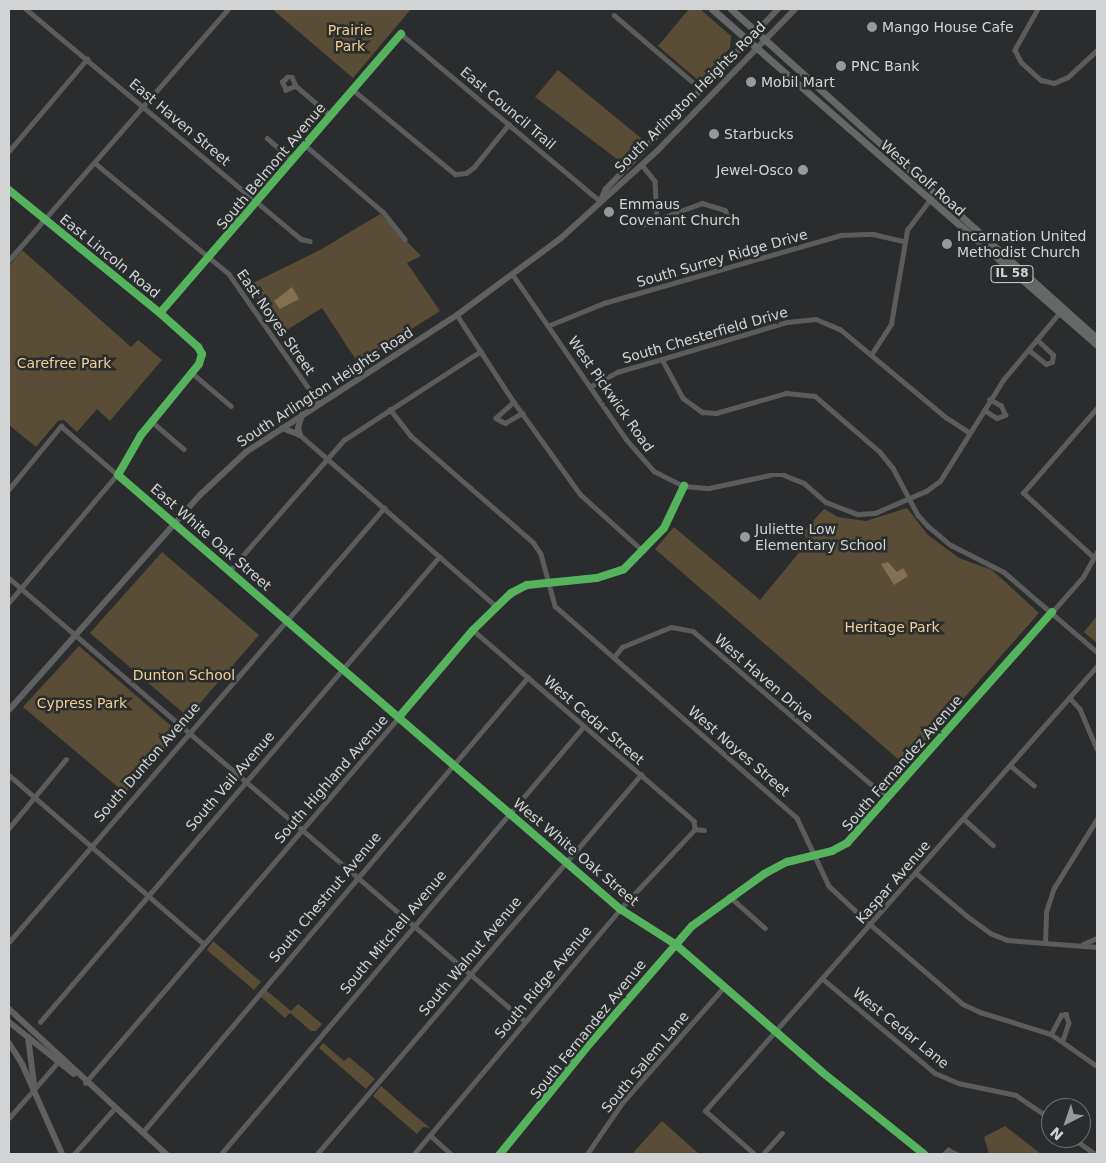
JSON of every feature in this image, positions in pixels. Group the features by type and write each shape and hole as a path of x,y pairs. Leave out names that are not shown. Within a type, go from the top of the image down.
{"main road":[{"name":"IL 58","path":"712,9 757,47"},
{"name":"IL 58","path":"731,9 765,39"},
{"name":"South Arlington Heights Road","path":"600,201 606,189 778,9"},
{"name":"South Arlington Heights Road","path":"9,710 176,523 246,452 319,403 458,315 513,275 642,165 796,9"},
{"name":"West Golf Road","path":"765,39 1097,338"},
{"name":"West Golf Road","path":"757,47 928,200 1097,345"},
{"path":"300,435 298,428 303,414"},
{"path":"282,428 300,435"},
{"path":"9,1009 85,1083 166,1154"},
{"path":"20,1019 28,1038 34,1090"},
{"path":"9,1022 85,1083"},
{"path":"9,1043 34,1090 62,1154"}],"street":[{"name":"East Haven Street","path":"26,9 301,238 310,241"},
{"path":"9,260 228,9"},
{"path":"1038,9 1016,50 1021,62 1041,80 1054,83 1068,77 1097,50"},
{"path":"614,15 701,89"},
{"name":"South Belmont Avenue","path":"160,313 401,34"},
{"name":"East Council Trail","path":"401,34 600,201"},
{"path":"9,151 87,59"},
{"path":"296,86 330,115"},
{"path":"352,89 444,166 461,175 474,167 509,124"},
{"path":"267,138 292,160"},
{"path":"305,145 383,212 405,239"},
{"name":"East Noyes Street","path":"95,163 210,257 241,288 319,403"},
{"path":"642,165 654,181 657,219"},
{"name":"East Lincoln Road","path":"9,190 198,346 202,354 192,373"},
{"path":"872,355 891,324 903,241 912,220 935,192"},
{"path":"642,225 702,203 725,210 730,221"},
{"name":"South Surrey Ridge Drive","path":"550,325 604,304 841,235 874,234 903,241"},
{"name":"West Pickwick Road","path":"513,275 644,461 654,471 684,486"},
{"path":"684,486 709,488 770,475 784,475 804,483 826,502 858,514 875,513 909,498 940,481 990,400 1064,308"},
{"path":"458,315 514,402 580,494 643,551"},
{"name":"South Chesterfield Drive","path":"591,386 617,372 787,322 816,319 840,330 946,418 970,433"},
{"path":"1029,350 1046,364 1052,362 1053,355 1037,340"},
{"path":"230,570 351,434 480,351"},
{"path":"662,359 683,398 702,412 716,413 786,393 815,396 880,452 894,468 923,522 950,545 1004,572 1097,652"},
{"path":"9,603 118,475 151,421 192,373 231,406"},
{"path":"984,410 997,418 1005,415 1001,406 990,400"},
{"path":"514,402 496,418 505,423 522,413"},
{"path":"1094,558 1023,494 1097,408"},
{"name":"West Noyes Street","path":"390,409 404,429 533,542 540,554 555,606 798,818 829,886 871,925 963,1004 980,1012 1051,1034 1063,1040 1097,1066"},
{"path":"151,421 184,449"},
{"name":"East White Oak Street","path":"9,489 61,426 286,618"},
{"path":"300,435 495,605"},
{"name":"South Highland Avenue","path":"85,1083 203,943 303,830 495,605 519,588 547,582 613,575 643,551 672,516 684,486"},
{"name":"South Dunton Avenue","path":"9,942 286,618 384,508"},
{"name":"South Fernandez Avenue","path":"500,1154 675,944 729,896 776,868 847,843 1052,612 1097,552"},
{"name":"South Vail Avenue","path":"40,1022 439,557"},
{"path":"9,578 525,1021"},
{"name":"West White Oak Street","path":"286,618 620,909 675,944 776,1032 924,1154"},
{"name":"West Haven Drive","path":"614,657 622,647 671,627 693,631 887,798"},
{"name":"West Cedar Street","path":"473,630 694,821 695,829"},
{"name":"Kaspar Avenue","path":"754,1154 705,1111 871,925 1097,666"},
{"name":"South Chestnut Avenue","path":"142,1133 452,763 528,678"},
{"path":"1070,698 1080,709 1097,748"},
{"name":"South Mitchell Avenue","path":"221,1154 509,812 584,726"},
{"path":"9,828 66,759"},
{"path":"1011,766 1034,785"},
{"path":"9,775 91,844 203,943"},
{"name":"South Walnut Avenue","path":"318,1154 565,861 641,775"},
{"path":"964,819 992,845"},
{"path":"1045,943 1046,912 1054,888 1097,819"},
{"path":"695,829 704,830"},
{"name":"South Ridge Avenue","path":"414,1154 620,909 695,829"},
{"path":"916,873 990,933 1006,940 1082,944 1097,947"},
{"path":"729,896 765,928"},
{"path":"1082,944 1097,938"},
{"name":"West Cedar Lane","path":"823,979 935,1073 958,1083 1016,1095 1041,1112"},
{"name":"South Salem Lane","path":"587,1154 622,1103 724,987"},
{"path":"1051,1034 1061,1015 1066,1014 1069,1023 1063,1040"},
{"path":"9,1118 58,1062"},
{"path":"74,1154 114,1109"},
{"path":"763,1154 782,1133"},
{"path":"430,1135 451,1154"},
{"path":"944,1154 948,1150 957,1154"}],"green space":[{"name":"Prairie Park","path":"272,9 411,9 353,78"},
{"path":"689,9 700,9 731,36 730,48 699,81 658,46"},
{"path":"558,70 641,138 621,162 535,97"},
{"path":"380,214 421,256 407,263 440,311 358,363 322,308 282,333 249,285 320,250"},
{"name":"Carefree Park","path":"22,250 131,347 138,340 162,360 110,421 97,409 77,432 64,420 58,421 36,447 9,425 9,266"},
{"name":"Heritage Park","path":"907,508 928,535 959,558 992,570 1039,613 905,765 655,549 674,527 760,600 807,543 804,531 824,509 838,517 866,521"},
{"name":"Dunton School","path":"162,552 259,635 188,717 90,633"},
{"path":"1097,616 1097,643 1084,632"},
{"name":"Cypress Park","path":"79,646 178,732 125,793 23,707"},
{"path":"213,941 261,982 254,990 207,950"},
{"path":"266,990 291,1011 298,1004 322,1024 316,1031 311,1031 290,1013 285,1018 261,997"},
{"path":"323,1043 344,1061 349,1057 375,1079 366,1089 319,1048"},
{"path":"381,1086 430,1128 423,1127 417,1134 373,1096"},
{"path":"662,1121 699,1154 632,1154"},
{"path":"1005,1126 1041,1154 989,1154 984,1137"}],"shaded area":[{"path":"292,287 299,299 280,309 274,301"},
{"path":"888,562 897,572 903,568 908,576 894,585 881,564"}],"cycle path":[{"path":"160,313 401,34"},
{"path":"9,190 160,313 198,347 202,354 199,364 141,435 118,475 620,909 675,944 822,1072 924,1154"},
{"path":"399,717 473,630 511,593 527,585 597,578 624,569 664,528 684,486"},
{"path":"500,1154 586,1048 692,926 764,874 787,862 832,851 847,843 1052,612"}],"place":[{"name":"Mango House Cafe","path":"872,27"},
{"name":"PNC Bank","path":"841,66"},
{"name":"Mobil Mart","path":"751,82"},
{"name":"Starbucks","path":"714,134"},
{"name":"Jewel-Osco","path":"803,170"},
{"name":"Emmaus Covenant Church","path":"609,212"},
{"name":"Incarnation United Methodist Church","path":"947,244"},
{"name":"Juliette Low Elementary School","path":"745,537"}]}
